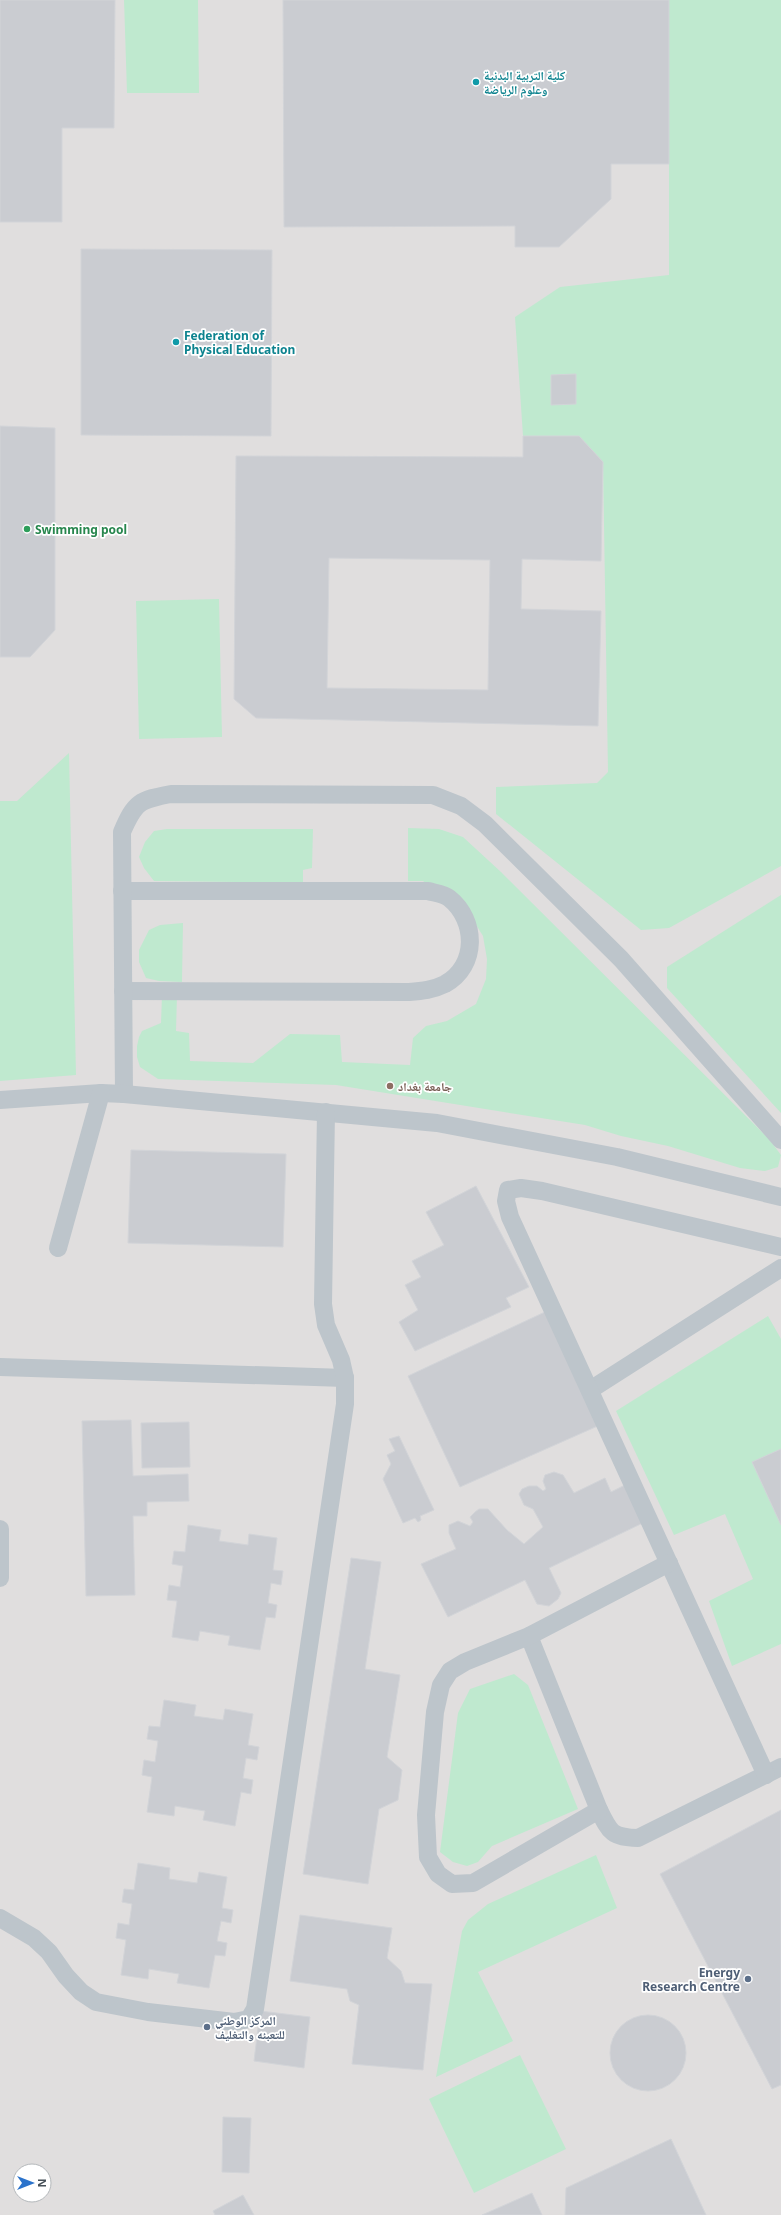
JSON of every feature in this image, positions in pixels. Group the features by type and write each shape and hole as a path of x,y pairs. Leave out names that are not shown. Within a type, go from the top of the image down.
{"lane":[{"path":"124,1094 122,832 131,810 148,799 171,794 433,795 461,806 485,824 605,943 781,1140"},
{"path":"122,892 428,891 448,897 462,911 469,929 470,949 461,970 446,983 429,991 123,991"},
{"path":"58,1248 101,1093"},
{"path":"0,1100 101,1093 124,1094 437,1123 617,1157 781,1197"},
{"path":"0,1918 34,1938 49,1952 76,1987 96,2002 148,2012 234,2022 249,2019 255,2009 345,1404 345,1378 341,1360 326,1325 323,1304 326,1112"},
{"path":"529,1636 599,1810 608,1829 621,1838 638,1838 774,1771 669,1563 510,1217 506,1201 508,1190 521,1188 542,1191 781,1247"},
{"path":"590,1390 781,1268"},
{"path":"0,1367 345,1378"},
{"path":"0,1529 0,1578"},
{"path":"599,1810 473,1883 452,1884 438,1874 428,1857 426,1815 435,1712 441,1685 450,1671 465,1662 529,1636 669,1563"}],"shaded area":[{"name":"جامعة بغداد","path":"0,0 781,0 781,2215 0,2215"}],"green space":[{"path":"124,0 198,0 199,93 127,93"},
{"path":"669,0 781,0 781,866 669,928 641,930 496,814 496,787 597,783 608,772 603,462 579,436 523,436 515,317 560,287 669,275"},
{"path":"219,599 222,737 139,739 136,601"},
{"path":"69,753 76,1075 0,1081 0,801 17,801"},
{"path":"408,828 439,829 463,837 501,872 769,1139 781,1155 778,1167 765,1171 740,1168 668,1146 621,1136 585,1125 336,1085 158,1079 140,1067 137,1057 139,1037 142,1031 161,1023 162,995 177,995 176,1031 189,1033 190,1061 253,1063 290,1034 340,1035 342,1062 410,1065 413,1038 426,1026 447,1021 476,1004 486,979 487,959 483,936 473,920 423,881 408,881"},
{"path":"167,829 313,829 312,868 303,870 303,883 154,881 144,868 139,857 145,842 154,831"},
{"path":"781,895 781,1113 667,988 667,967"},
{"path":"183,923 182,982 159,981 146,978 139,962 139,950 149,930 160,925"},
{"path":"768,1316 781,1339 781,1644 732,1666 709,1601 753,1579 725,1514 674,1535 616,1411"},
{"path":"514,1674 528,1685 578,1809 492,1846 478,1862 467,1866 453,1862 440,1852 458,1713 470,1689"},
{"path":"596,1855 617,1908 478,1972 513,2041 436,2077 462,1931 468,1920 488,1904"},
{"path":"520,2055 566,2149 474,2193 429,2099"}],"building":[{"path":"0,0 115,0 114,128 62,128 62,222 0,222"},
{"name":"كلية التربية البدنية وعلوم الرياضة","path":"283,0 669,0 669,164 611,164 611,199 559,247 515,247 515,226 284,227"},
{"name":"Federation of Physical Education","path":"81,249 272,250 271,436 81,435"},
{"path":"576,374 576,404 551,405 551,375"},
{"name":"Swimming pool","path":"0,426 55,428 55,630 30,657 0,657"},
{"path":"523,436 579,436 603,462 601,561 522,559 521,609 601,611 598,726 256,718 234,699 236,456 523,457","holes":["329,558 490,560 488,690 327,688"]},
{"path":"131,1150 286,1154 283,1247 128,1243"},
{"path":"476,1186 529,1287 506,1298 511,1307 415,1351 399,1322 418,1310 405,1285 421,1277 412,1261 444,1245 426,1212"},
{"path":"547,1311 600,1425 460,1487 408,1376"},
{"path":"131,1420 133,1476 188,1474 189,1501 147,1502 147,1516 133,1516 135,1595 86,1596 82,1421"},
{"path":"189,1422 190,1467 142,1468 141,1423"},
{"path":"399,1436 434,1510 420,1516 421,1520 418,1522 415,1518 403,1523 383,1479 391,1464 387,1455 395,1451 389,1439"},
{"path":"781,1449 781,1525 752,1462"},
{"path":"554,1472 563,1475 574,1493 605,1478 611,1492 629,1483 647,1521 549,1568 561,1593 558,1599 549,1606 537,1604 525,1580 448,1617 421,1564 456,1549 449,1533 449,1525 458,1521 470,1526 473,1522 470,1517 475,1512 479,1509 488,1509 507,1530 524,1544 543,1527 533,1509 524,1505 519,1494 522,1489 529,1486 537,1486 543,1491 546,1489 543,1481 545,1475"},
{"path":"188,1525 221,1530 219,1541 248,1545 249,1534 277,1538 273,1570 283,1571 281,1585 271,1583 268,1603 277,1605 275,1618 266,1617 260,1650 228,1645 230,1636 200,1631 198,1641 172,1637 177,1601 167,1600 169,1585 180,1587 183,1566 172,1564 174,1551 185,1552"},
{"path":"351,1558 381,1562 365,1669 400,1675 387,1757 402,1770 398,1800 379,1809 368,1884 303,1874"},
{"path":"164,1700 196,1705 194,1716 223,1720 225,1709 253,1714 248,1745 259,1747 257,1760 246,1758 243,1778 253,1780 251,1794 241,1792 235,1826 203,1820 205,1811 175,1806 174,1816 147,1812 152,1777 142,1775 144,1760 155,1762 158,1741 147,1739 149,1726 160,1727"},
{"name":"Energy Research Centre","path":"781,1810 781,2085 772,2089 660,1874"},
{"path":"138,1863 170,1868 169,1879 197,1883 199,1872 227,1877 222,1908 233,1910 231,1923 221,1921 217,1941 227,1943 225,1956 215,1955 209,1988 177,1983 179,1974 149,1969 148,1979 121,1975 126,1940 116,1938 118,1923 129,1925 132,1904 122,1902 124,1889 134,1890"},
{"path":"300,1915 392,1928 387,1958 401,1971 405,1983 432,1984 423,2070 352,2064 359,2005 350,2001 347,1989 290,1981"},
{"path":"260,2011 310,2017 304,2068 254,2061"},
{"path":"641,2015 655,2015 669,2021 680,2032 686,2046 686,2060 683,2068 675,2080 669,2085 655,2091 641,2091 627,2085 616,2074 610,2060 610,2046 616,2032 627,2021"},
{"path":"223,2117 251,2118 249,2173 222,2172"},
{"path":"671,2139 706,2215 565,2215 566,2188"},
{"path":"532,2193 542,2215 482,2215"},
{"path":"243,2195 254,2215 215,2215 213,2211"}],"place":[{"name":"كلية التربية البدنية وعلوم الرياضة","path":"476,82"},
{"name":"Federation of Physical Education","path":"176,342"},
{"name":"Swimming pool","path":"27,529"},
{"name":"جامعة بغداد","path":"390,1086"},
{"name":"Energy Research Centre","path":"748,1979"},
{"name":"المركز الوطني للتعبئه والتغليف","path":"207,2027"}]}
